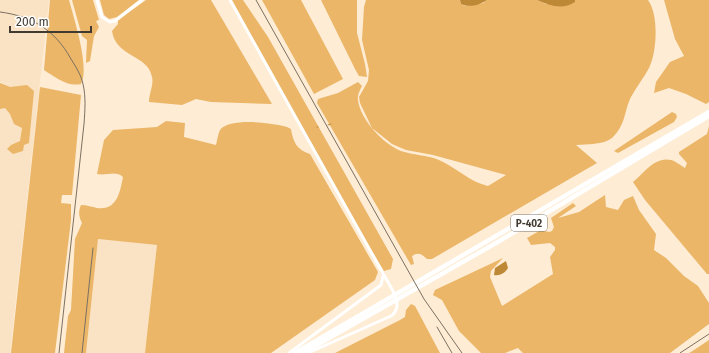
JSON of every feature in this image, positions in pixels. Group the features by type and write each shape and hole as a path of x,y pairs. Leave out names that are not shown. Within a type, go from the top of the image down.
{"main road":[{"name":"Р-402","path":"303,353 709,112"},
{"name":"Р-402","path":"424,281 709,116"},
{"name":"Р-402","path":"295,353 385,304"}],"street":[{"path":"97,0 102,16 110,22 115,21 142,0"},
{"path":"230,0 393,291 398,306 394,314 308,353"},
{"path":"289,353 381,284 384,278 378,266"},
{"path":"381,284 387,285 393,291"}],"shaded area":[{"path":"0,0 49,0 10,353 0,353 0,83 13,84 0,82"},
{"path":"50,0 69,0 84,66 81,84 76,85 66,83 44,70"},
{"path":"72,0 93,0 99,20 96,21 99,27 94,36 90,61 86,63 87,40 82,36"},
{"path":"100,0 139,0 117,17 109,19 104,15"},
{"path":"146,0 211,0 272,104 211,102 196,99 182,105 149,102 152,77 149,70 139,59 119,46 112,31 118,24 118,20"},
{"path":"232,0 243,0 268,37 393,259 391,269 384,271 354,221"},
{"path":"262,0 301,0 343,79 314,94"},
{"path":"321,0 357,0 357,33 367,77 359,76"},
{"path":"366,0 460,0 461,4 465,6 483,3 487,0 537,0 546,4 575,2 575,0 648,0 654,15 656,34 654,53 649,68 631,97 617,133 612,138 604,142 576,145 597,163 432,259 427,259 420,254 412,256 414,264 411,265 317,103 318,99 338,93 358,82 362,86 358,98 360,107 363,115 372,127 360,103 359,97 368,81 369,70 362,40 364,7","holes":["373,129 392,144 406,150 433,155 506,175 488,186 481,184 439,160 394,148 380,137"]},
{"path":"460,0 487,0 478,5 471,6 461,4"},
{"path":"537,0 575,0 575,2 566,6 556,6"},
{"path":"664,0 709,0 709,102 706,104 686,94 669,88 654,93 656,82 670,62 684,56 675,39"},
{"path":"0,83 10,87 27,85 34,91 29,143 24,145 23,151 13,154 7,149 11,145 20,141 22,128 14,124 10,114 5,108 0,109"},
{"path":"40,87 81,95 72,195 62,195 61,203 71,204 71,220 55,353 11,353"},
{"path":"672,112 676,114 677,117 674,122 618,153 614,151"},
{"path":"166,121 185,123 184,137 216,145 220,130 233,123 262,123 281,125 291,129 296,145 310,154 378,272 375,280 271,353 145,353 157,245 98,239 86,353 64,353 68,316 71,310 75,239 82,223 79,210 81,205 97,208 109,207 119,194 123,177 117,174 97,174 104,140 113,130 157,127"},
{"path":"709,126 709,274 707,274 645,200 633,182 650,166 660,160 665,159 677,162 685,168 687,163 679,152 707,134"},
{"path":"605,195 606,207 618,210 624,200 633,196 639,210 656,234 654,250 666,258 684,276 698,286 709,303 709,324 670,353 523,353 518,348 505,353 481,353 459,331 442,300 433,295 435,290 503,258 491,271 490,277 502,306 553,274 550,257 555,250 555,247 550,243 531,245 527,238 541,230 549,232 552,231 554,227 551,218 573,203 576,206 558,218 579,212"},
{"path":"98,239 157,245 145,353 86,353"},
{"path":"506,261 508,268 507,270 500,275 494,275 495,268"},
{"path":"411,304 415,306 440,353 335,353 405,317 406,310"},
{"path":"709,340 709,353 689,353 691,352"}],"railway":[{"path":"256,0 424,299 462,353"},
{"path":"0,12 22,17 42,26 50,32 65,49 75,65 81,77 84,89 84,124 59,353"},
{"path":"82,353 93,248"},
{"path":"437,327 452,353"},
{"path":"680,353 709,334"}]}
